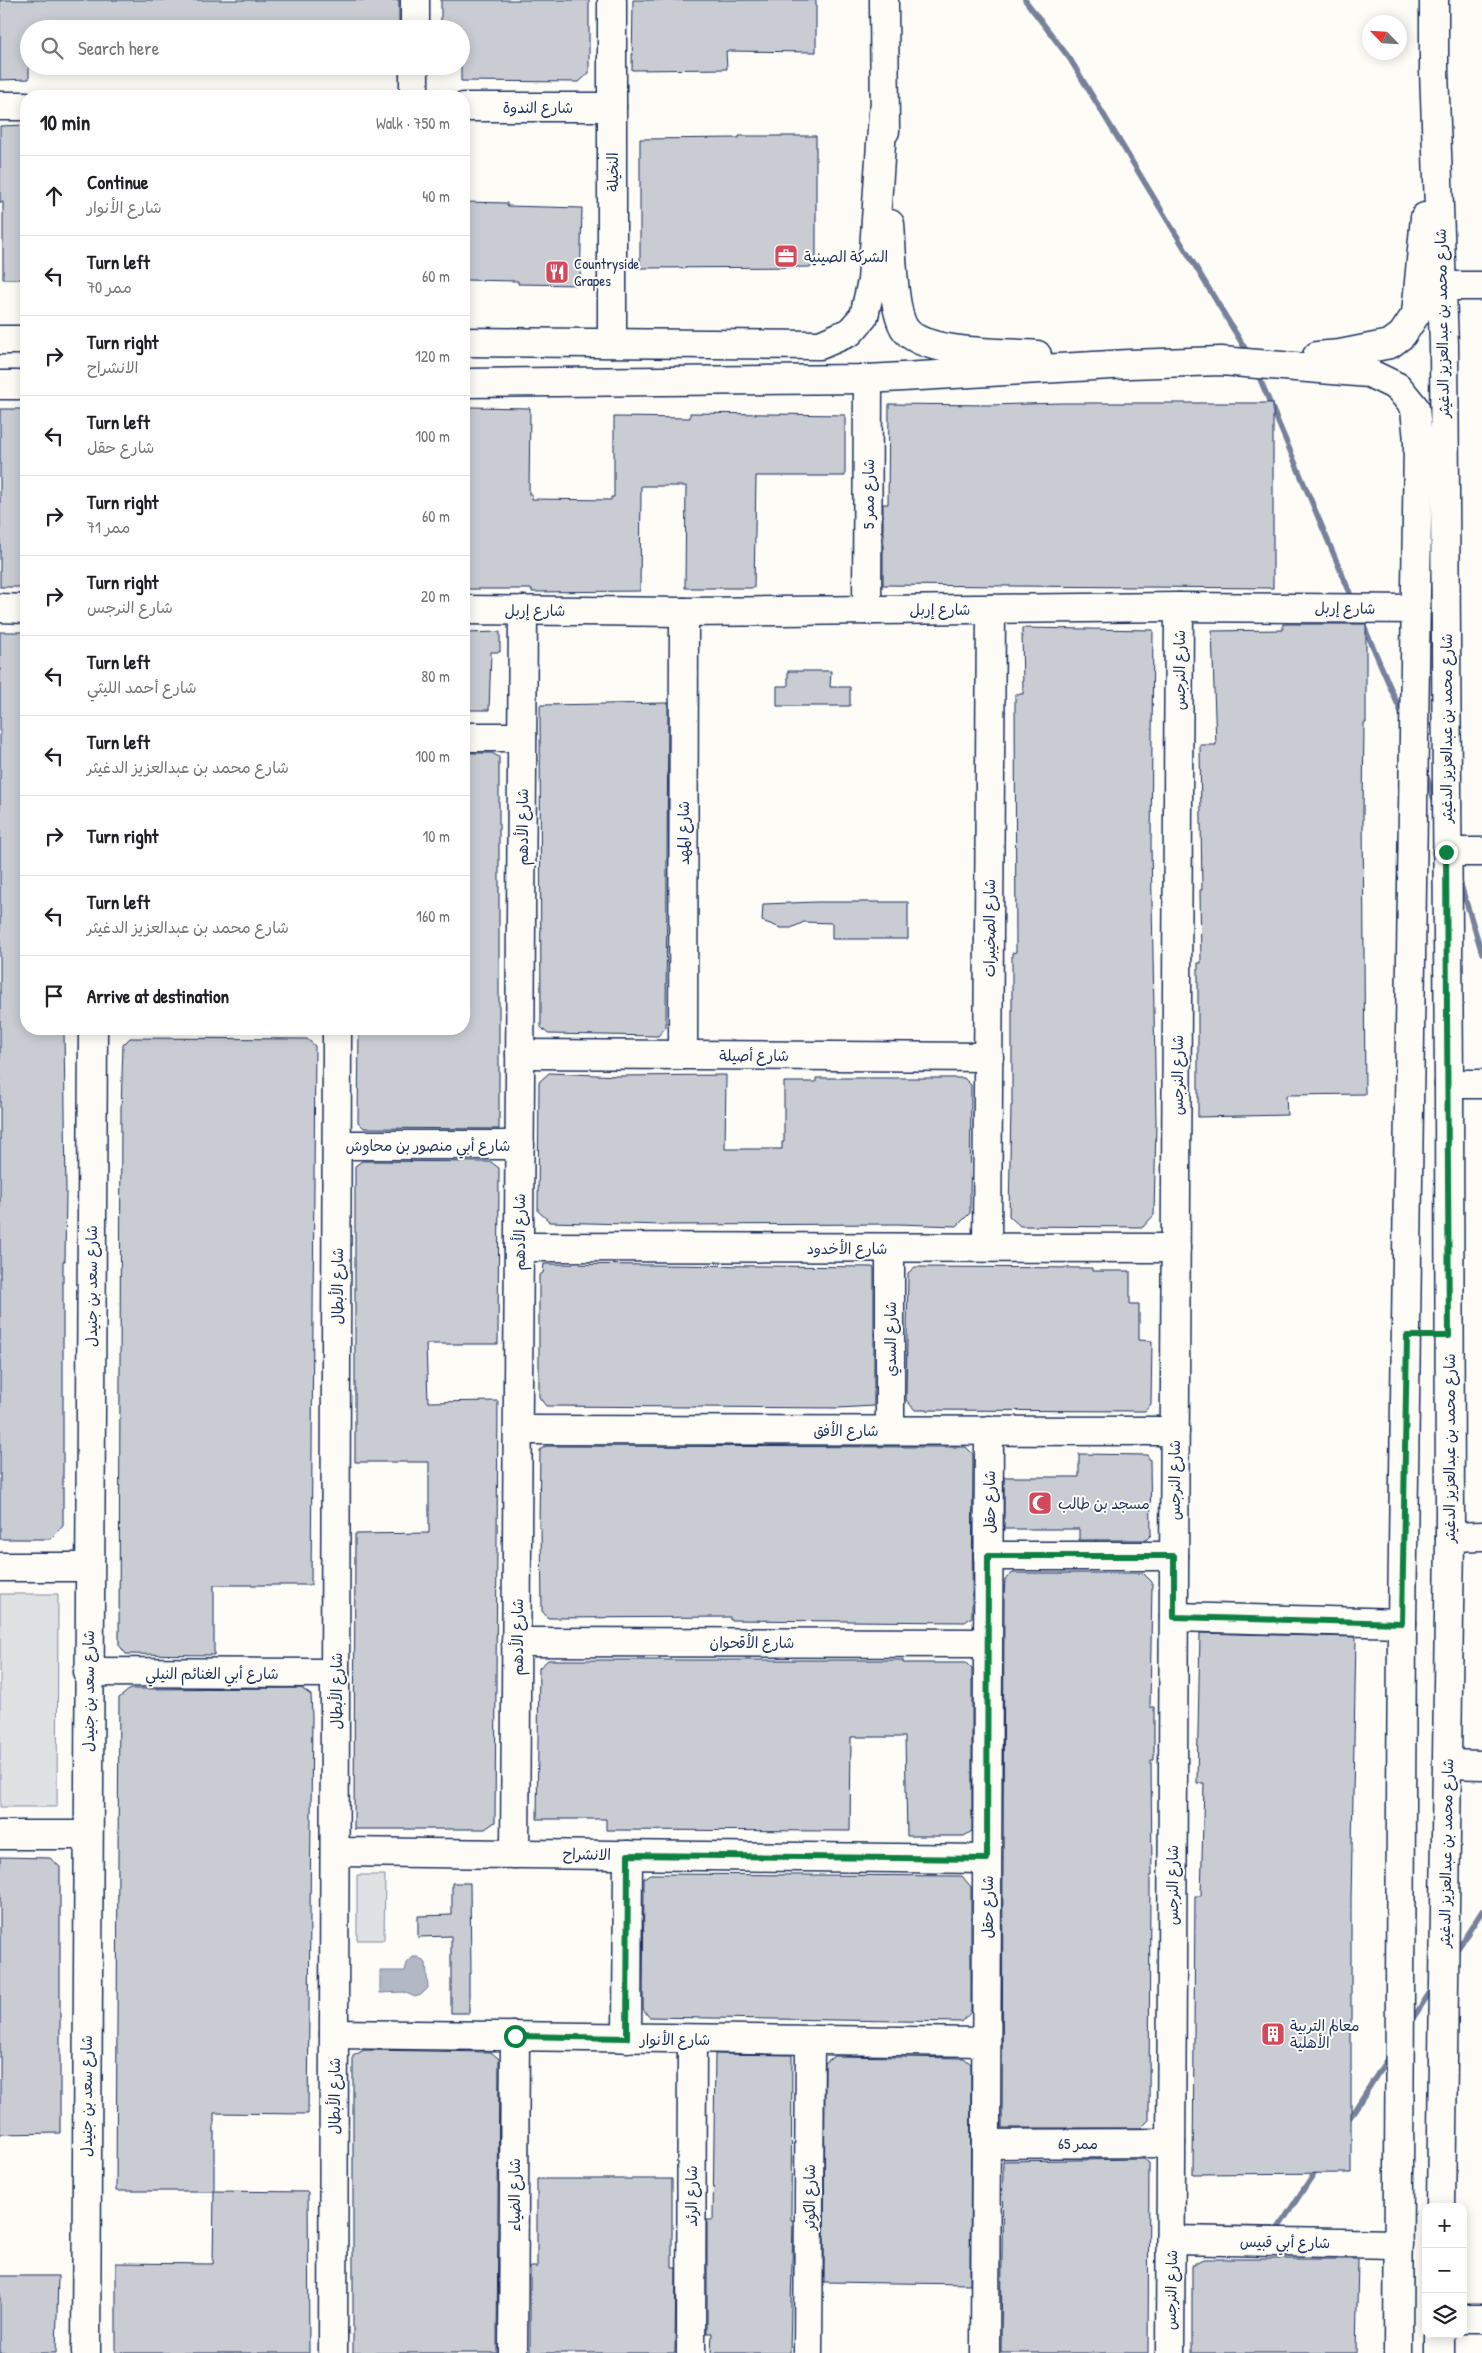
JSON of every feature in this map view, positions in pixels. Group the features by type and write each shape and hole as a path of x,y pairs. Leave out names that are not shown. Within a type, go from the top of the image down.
{"street":[{"path":"415,0 415,20"},
{"name":"النخيلة","path":"612,0 612,343"},
{"path":"884,0 884,112 893,264 898,311 905,330 922,342 947,348 1128,364"},
{"name":"شارع محمد بن عبدالعزيز الدغيثر","path":"1434,0 1434,70 1443,286 1449,1084 1450,1537 1441,2203"},
{"path":"470,383 868,379 1340,354 1390,344 1402,335 1416,314 1424,235 1434,70"},
{"path":"414,75 414,90"},
{"path":"0,106 20,106"},
{"name":"شارع الندوة","path":"470,107 612,107"},
{"path":"470,342 820,345 850,332 864,316 872,281 884,112"},
{"path":"1443,286 1482,286"},
{"path":"0,340 20,340"},
{"name":"شارع محمد بن عبدالعزيز الدغيثر","path":"1221,361 1369,373 1398,387 1415,408 1418,441 1402,1623 1398,2353"},
{"name":"شارع ممر 5","path":"867,610 868,379"},
{"path":"0,385 20,385"},
{"name":"شارع إربل","path":"470,610 684,612 1179,607 1416,609"},
{"name":"شارع النرجس","path":"1170,2353 1179,607"},
{"path":"0,608 20,608"},
{"name":"شارع الصخيبرات","path":"987,1247 991,609"},
{"name":"شارع الأدهم","path":"515,1854 523,610"},
{"name":"شارع المهد","path":"683,1055 684,612"},
{"path":"470,737 522,737"},
{"path":"1446,852 1482,852"},
{"name":"شارع سعد بن جنيدل","path":"86,2353 87,1835 93,1035"},
{"name":"شارع الأبطال","path":"333,2353 338,1035"},
{"name":"شارع أصيلة","path":"520,1054 989,1057"},
{"path":"1449,1084 1482,1084"},
{"name":"شارع أبي منصور بن محاوش","path":"337,1145 520,1145"},
{"name":"شارع الأخدود","path":"519,1247 1176,1248"},
{"name":"شارع السدي","path":"890,1248 890,1430"},
{"path":"1407,1336 1449,1336"},
{"name":"شارع الأفق","path":"518,1430 1175,1431"},
{"name":"شارع حقل","path":"985,2353 989,1430"},
{"path":"1450,1537 1482,1536"},
{"path":"988,1556 1174,1556"},
{"path":"0,1566 89,1567"},
{"path":"1174,1617 1402,1623"},
{"name":"شارع الأقحوان","path":"516,1642 988,1643"},
{"name":"شارع أبي الغنائم النيلي","path":"88,1672 335,1673"},
{"path":"1447,1764 1482,1764"},
{"path":"0,1835 87,1835"},
{"name":"الانشراح","path":"336,1852 987,1859"},
{"path":"627,2038 628,1855"},
{"name":"شارع الأنوار","path":"334,2034 986,2042"},
{"name":"شارع الضياء","path":"513,2353 515,2036"},
{"name":"شارع الرئد","path":"691,2353 692,2039"},
{"name":"شارع الكوثر","path":"808,2353 810,2040"},
{"name":"ممر 65","path":"986,2144 1171,2143"},
{"name":"شارع أبي قبيس","path":"1171,2240 1398,2244"},
{"path":"1467,2319 1482,2319"},
{"path":"1440,2338 1440,2353"}],"shaded area":[{"path":"0,1594 58,1594 57,1807 0,1807"},
{"path":"357,1875 385,1875 384,1940 357,1940"},
{"path":"413,1957 418,1957 426,1963 428,1988 421,1995 415,1997 404,1992 380,1993 380,1971 405,1971 407,1963"}],"building":[{"path":"0,0 399,0 399,20 20,20 20,75 29,75 29,79 0,80"},
{"path":"441,0 589,0 589,73 579,82 461,81 461,75 470,75 470,20 441,20"},
{"path":"633,0 816,0 816,52 726,51 727,69 632,70"},
{"path":"20,125 20,279 3,279 3,202 0,203 0,126"},
{"path":"739,136 816,136 816,267 640,268 640,139 739,138"},
{"path":"470,202 507,203 507,206 582,208 580,285 518,284 518,281 470,280"},
{"path":"1273,403 1273,588 883,585 883,504 888,504 889,404 989,405"},
{"path":"470,407 530,408 529,494 532,494 532,499 611,500 611,497 614,497 614,417 690,418 690,413 845,415 845,476 756,476 754,588 685,588 686,486 641,486 640,591 532,592 532,589 470,589"},
{"path":"0,409 20,409 20,587 0,587"},
{"path":"1283,624 1366,624 1366,723 1364,723 1363,812 1365,1094 1286,1095 1287,1115 1198,1117 1198,963 1201,963 1200,890 1202,890 1200,745 1216,745 1212,631 1283,630"},
{"path":"1022,628 1153,630 1151,845 1156,1123 1154,1215 1143,1227 1020,1226 1009,1216 1012,1106 1012,953 1016,952 1015,694 1023,694"},
{"path":"0,632 20,632 20,1035 64,1035 66,1193 65,1261 63,1261 63,1526 50,1539 0,1539"},
{"path":"500,632 500,652 491,652 489,710 470,710 470,633"},
{"path":"788,671 831,671 830,687 850,687 850,706 777,706 777,686 788,686"},
{"path":"668,703 666,1027 658,1036 548,1034 541,1027 540,705"},
{"path":"470,753 492,753 499,757 499,1129 364,1128 358,1122 359,1035 470,1035"},
{"path":"908,902 908,939 832,939 832,923 804,922 791,928 781,928 762,921 763,904"},
{"path":"130,1038 307,1039 315,1046 311,1585 214,1585 214,1655 126,1654 119,1645 121,1110 123,1045"},
{"path":"549,1073 619,1076 726,1075 725,1149 782,1149 782,1142 784,1142 784,1082 816,1082 816,1078 964,1078 971,1085 970,1213 957,1226 899,1224 664,1225 550,1222 538,1211 539,1082"},
{"path":"362,1161 491,1162 499,1168 498,1344 426,1344 428,1402 498,1401 495,1822 485,1829 354,1829 355,1534 429,1533 429,1462 355,1462 355,1166"},
{"path":"544,1264 872,1267 874,1268 874,1406 838,1408 546,1406 539,1397 539,1275 543,1273"},
{"path":"915,1267 1092,1268 1092,1271 1130,1271 1130,1304 1139,1304 1139,1340 1152,1341 1151,1404 1145,1411 915,1410 906,1400 908,1273"},
{"path":"546,1446 966,1447 973,1454 972,1617 965,1622 730,1620 730,1617 548,1618 542,1611 541,1528 539,1528 540,1450"},
{"path":"1079,1454 1147,1455 1150,1460 1151,1535 1146,1540 1079,1540 1079,1529 1004,1529 1004,1477 1079,1477"},
{"path":"1013,1573 1143,1573 1152,1582 1150,1707 1154,1707 1154,1760 1151,1760 1152,1876 1150,1876 1149,2120 1141,2128 1002,2128 1004,1596 1005,1579"},
{"path":"1200,1633 1356,1637 1351,1900 1351,2173 1193,2174 1195,1896 1201,1896 1204,1783 1197,1783"},
{"path":"548,1660 903,1660 903,1663 966,1663 972,1669 972,1831 964,1836 907,1836 905,1737 851,1737 850,1831 606,1830 606,1819 537,1819 539,1668"},
{"path":"301,1688 311,1695 312,1716 308,2114 214,2113 214,2191 116,2191 119,1698 130,1689"},
{"path":"0,1857 50,1858 60,1867 60,2133 0,2134"},
{"path":"650,1874 962,1876 971,1887 971,2012 962,2022 649,2017 643,2009 644,1878"},
{"path":"452,1883 470,1883 471,1974 469,1974 469,2013 451,2013 451,1936 418,1937 418,1916 452,1915"},
{"path":"364,2050 491,2052 499,2059 497,2353 353,2353 353,2056"},
{"path":"715,2054 792,2055 791,2220 793,2220 790,2353 711,2353 712,2333 707,2333 707,2220 713,2220"},
{"path":"834,2056 964,2058 971,2064 970,2284 824,2282 825,2063"},
{"path":"1144,2159 1149,2163 1148,2353 1001,2353 1003,2161"},
{"path":"537,2179 672,2179 672,2268 676,2268 675,2353 530,2353 530,2267 537,2267"},
{"path":"214,2191 308,2192 309,2353 116,2353 116,2263 213,2264"},
{"path":"1204,2259 1358,2259 1356,2353 1192,2353 1192,2265"},
{"path":"0,2276 58,2276 56,2353 0,2353"}],"waterway":[{"path":"1025,0 1070,59 1249,355"},
{"path":"1257,372 1350,593"},
{"path":"1363,624 1404,719"},
{"path":"1425,771 1435,803"},
{"path":"1460,882 1482,953"},
{"path":"1455,1953 1482,1911"},
{"path":"1410,2023 1434,1986"},
{"path":"1347,2122 1389,2056"},
{"path":"1275,2233 1318,2167"}],"place":[{"name":"الشركة الصينية","path":"786,256"},
{"name":"Countryside Grapes","path":"557,272"},
{"name":"مسجد بن طالب","path":"1040,1503"},
{"name":"معالم التربية الأهلية","path":"1273,2034"}],"route":[{"path":"515,2036 627,2038 628,1855 987,1859 988,1556 1174,1556 1174,1617 1402,1623 1407,1336 1449,1336 1449,1084 1446,852"}]}
